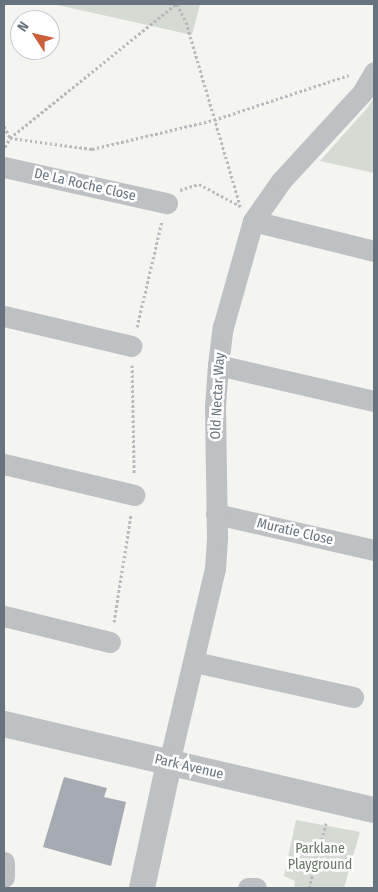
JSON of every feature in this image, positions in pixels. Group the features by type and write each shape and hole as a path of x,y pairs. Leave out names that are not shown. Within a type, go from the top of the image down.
{"street":[{"name":"Old Nectar Way","path":"169,763 195,662 215,568 215,406 218,365 223,327 245,213 281,182 362,93 374,72"},
{"name":"De La Roche Close","path":"4,166 167,203"},
{"path":"245,213 374,251"},
{"path":"4,316 132,346"},
{"path":"218,365 374,401"},
{"path":"4,464 134,495"},
{"name":"Muratie Close","path":"216,514 374,550"},
{"path":"4,616 110,642"},
{"path":"195,662 353,697"},
{"name":"Park Avenue","path":"4,724 374,810"},
{"path":"142,888 169,763"},
{"path":"4,862 4,877"},
{"path":"248,888 256,888"}],"path":[{"path":"4,149 10,138 176,4 186,22 214,120 245,213"},
{"path":"10,138 92,149 214,120 353,74 374,72"},
{"path":"4,126 10,138"},
{"path":"110,642 134,495 132,346 167,203 173,192 199,184 245,213"},
{"path":"309,888 326,823"}],"green space":[{"path":"53,4 200,4 192,35"},
{"path":"374,98 374,173 320,161 368,107"},
{"name":"Parklane Playground","path":"296,820 360,832 344,888 294,888 295,881 284,876"}],"building":[{"path":"64,777 107,788 104,797 126,802 111,866 43,847"}]}
